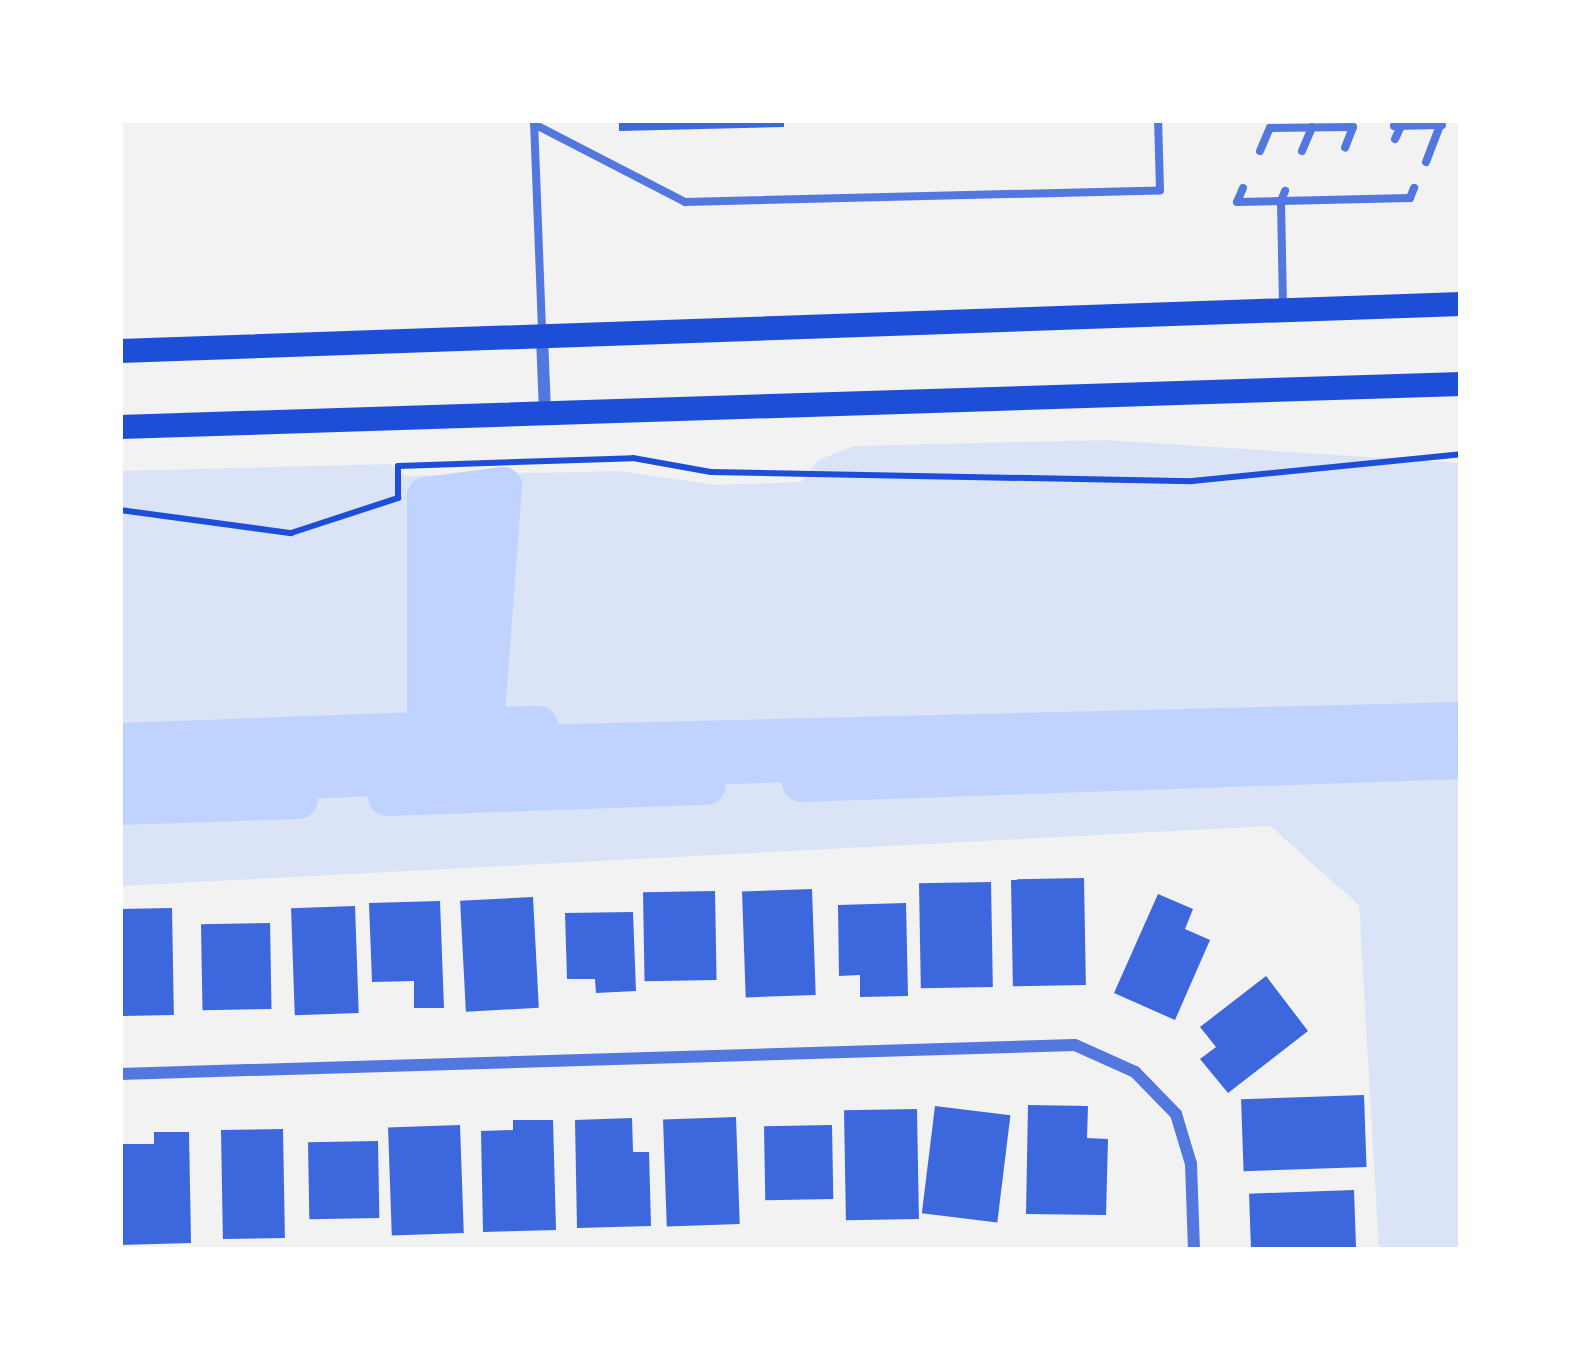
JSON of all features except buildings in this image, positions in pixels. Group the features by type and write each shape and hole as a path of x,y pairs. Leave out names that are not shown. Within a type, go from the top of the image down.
{"main road":[{"path":"120,351 1461,304"},
{"path":"120,428 1461,384"}],"street":[{"path":"542,338 545,411"},
{"path":"120,1074 1075,1045 1135,1072 1177,1114 1191,1164 1194,1250"}],"lane":[{"path":"534,122 685,202 1160,190 1158,120"},
{"path":"534,122 542,338"},
{"path":"1395,139 1398,126 1442,123 1426,161"},
{"path":"1302,151 1312,127"},
{"path":"1260,151 1270,128 1353,127 1345,148"},
{"path":"1244,188 1238,202 1283,196 1410,198 1414,188"},
{"path":"1369,199 1374,188"},
{"path":"1283,196 1283,310"}],"path":[{"path":"120,510 291,533 398,498 398,466 634,458 711,472 1192,481 1461,454"}],"shaded area":[{"path":"1106,440 1461,463 1461,1250 1379,1250 1359,905 1270,826 120,886 120,471 390,464 405,476 619,471 716,485 801,482 818,460 854,446"}],"water":[{"path":"502,486 485,726 1461,702 1461,759 120,805 120,742 425,731 426,496"}],"waterway":[{"path":"120,742 426,731 426,496 502,486 484,726 538,725"},
{"path":"801,782 1461,759"},
{"path":"387,796 706,785"},
{"path":"120,805 298,799"}]}
